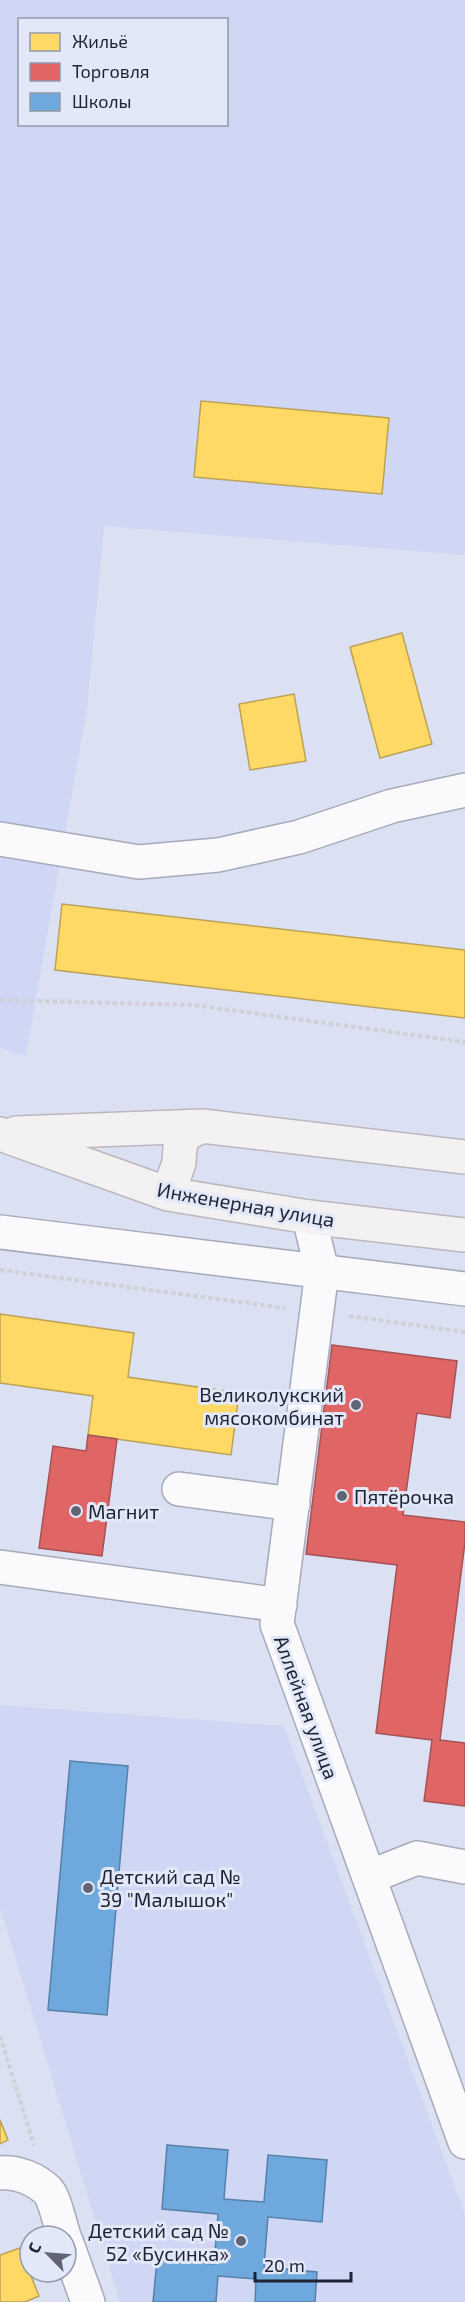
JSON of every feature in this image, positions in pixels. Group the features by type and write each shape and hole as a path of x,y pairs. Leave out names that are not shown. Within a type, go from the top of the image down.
{"main road":[{"name":"Инженерная улица","path":"0,1134 202,1126 465,1157"},
{"path":"168,1194 179,1163 180,1147 184,1135 202,1126"},
{"name":"Инженерная улица","path":"0,1134 168,1194 309,1217 465,1235"}],"street":[{"path":"0,839 139,862 218,855 299,837 392,806 465,790"},
{"name":"Аллейная улица","path":"309,1217 322,1271 277,1624 465,2142"},
{"path":"0,1232 465,1289"},
{"path":"179,1489 293,1504"},
{"path":"0,1567 280,1605"},
{"path":"369,1877 417,1858 465,1867"},
{"path":"0,2173 11,2172 31,2179 49,2192 60,2224"},
{"path":"78,2274 88,2302"}],"path":[{"path":"0,1000 193,1005 465,1042"},
{"path":"0,1270 465,1332"},
{"path":"0,2036 49,2192"}],"shaded area":[{"path":"0,0 465,0 465,555 104,526 87,708 26,1056 0,1048"},
{"path":"0,1705 284,1726 465,2214 465,2302 120,2302 0,1907"}],"building: Жильё":[{"path":"201,401 389,418 382,494 194,477"},
{"path":"402,633 432,744 380,758 350,647"},
{"path":"294,694 306,761 250,770 239,704"},
{"path":"62,904 465,950 465,1018 55,970"},
{"path":"0,1314 134,1333 128,1377 239,1393 231,1455 88,1435 93,1396 0,1383"},
{"path":"0,2120 8,2140 0,2144"},
{"path":"18,2249 18,2284 34,2284 39,2296 25,2302 0,2302 0,2255"}],"building: Торговля":[{"path":"332,1345 457,1361 450,1418 417,1413 403,1515 465,1522 465,1542 440,1740 465,1743 465,1806 424,1801 432,1740 376,1733 397,1565 306,1554"},
{"name":"Магнит","path":"88,1435 117,1439 102,1556 39,1548 53,1446 86,1451"}],"building: Школы":[{"name":"Детский сад № 39 \"Малышок\"","path":"70,1761 128,1766 107,2015 48,2010"},
{"name":"Детский сад № 52 «Бусинка»","path":"167,2145 228,2150 224,2199 264,2202 268,2155 327,2160 322,2222 268,2217 264,2267 317,2272 315,2302 255,2302 256,2279 218,2276 216,2302 153,2302 157,2260 214,2264 218,2214 162,2209"}],"place":[{"name":"Великолукский мясокомбинат","path":"356,1405"},
{"name":"Пятёрочка","path":"342,1496"},
{"name":"Магнит","path":"76,1511"},
{"name":"Детский сад № 39 \"Малышок\"","path":"88,1888"},
{"name":"Детский сад № 52 «Бусинка»","path":"241,2241"}]}
